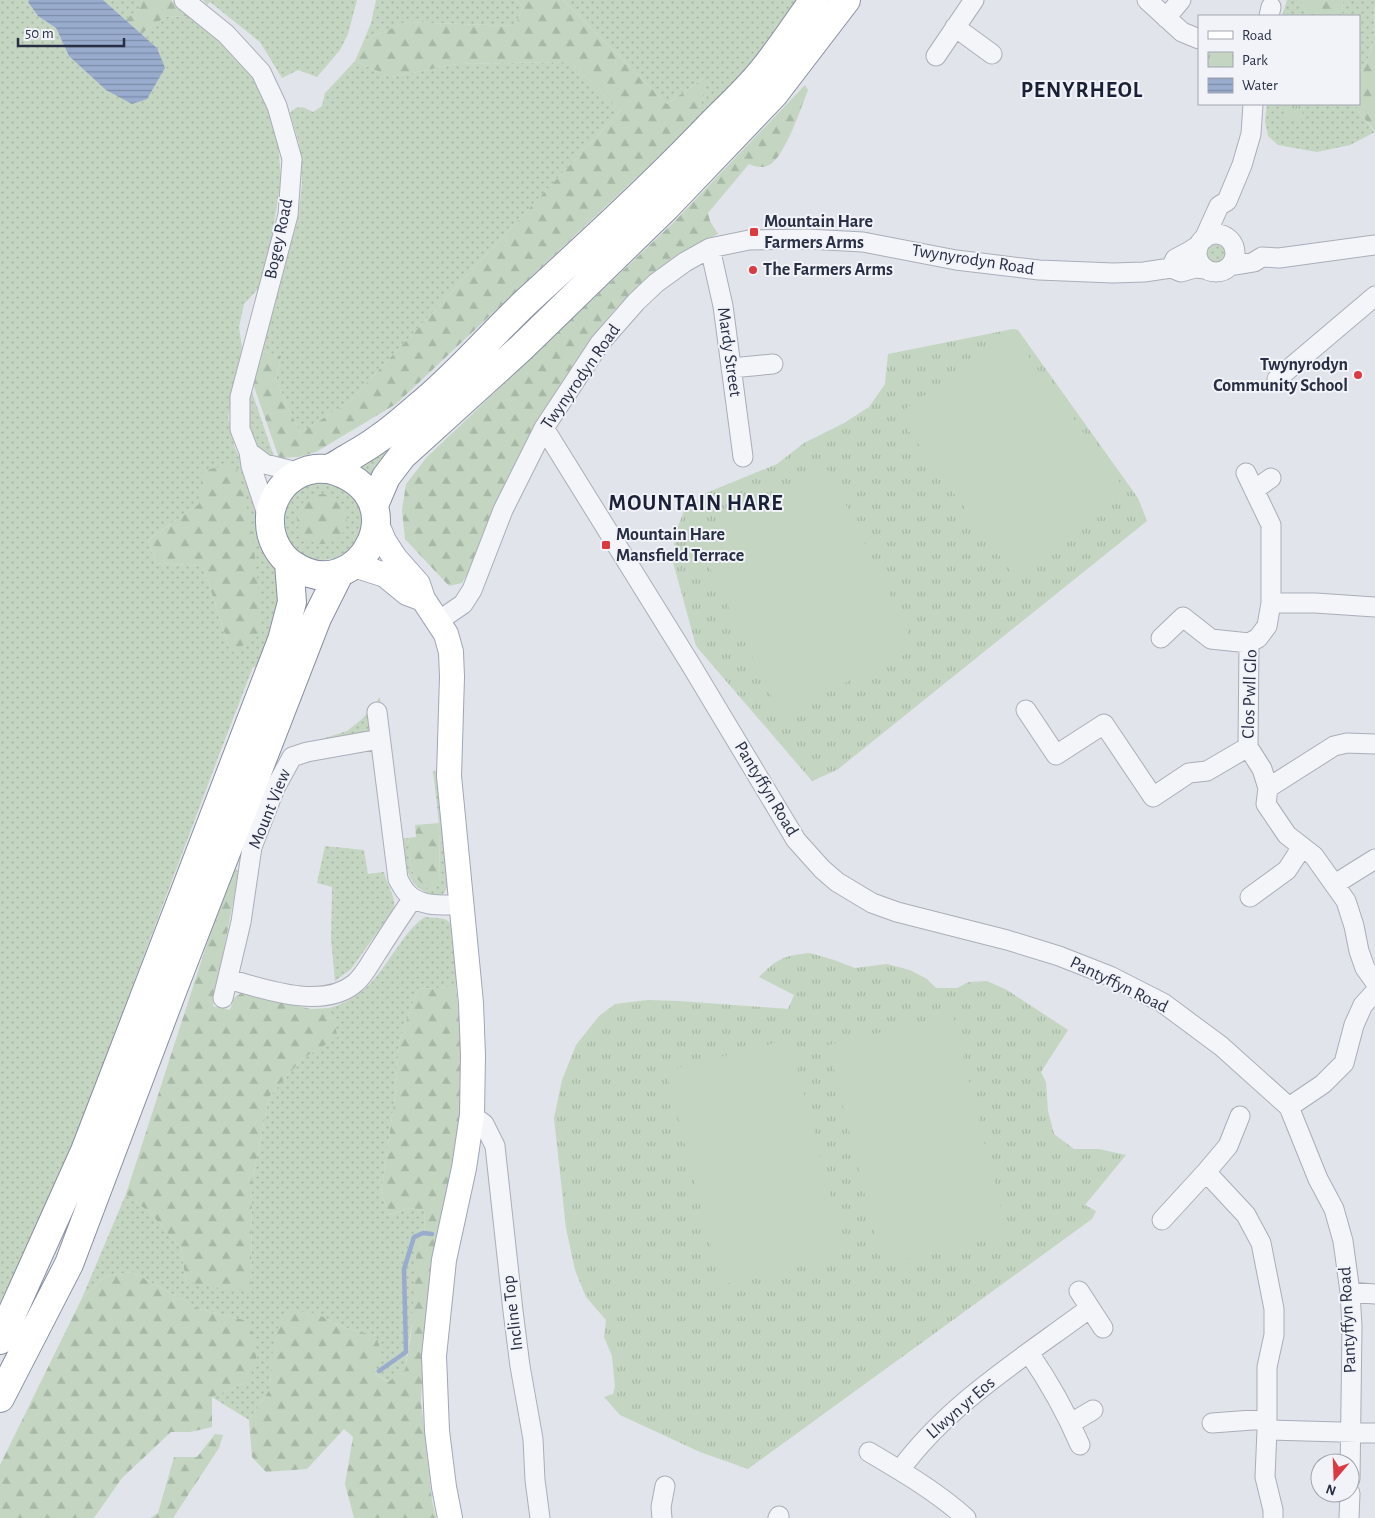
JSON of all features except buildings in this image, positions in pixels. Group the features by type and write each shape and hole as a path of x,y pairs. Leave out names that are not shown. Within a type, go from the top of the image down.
{"highway":[{"path":"329,468 379,439 428,399 502,325 647,190 755,80 814,0"},
{"path":"0,1398 69,1264 317,618 347,569 366,554 374,538 375,514 386,477 402,456 521,348 666,207 774,94 846,0"},
{"path":"347,569 327,575 314,574 301,570 290,563 279,551 272,537 270,522 272,506 278,492 288,481 301,473 314,469 329,468 344,472 357,480 367,492 375,514"},
{"path":"0,1340 84,1151 282,640 292,602 290,563"}],"main road":[{"path":"375,514 388,546 418,584 422,600 446,634 452,652 449,776 471,1003 473,1055 472,1115 464,1168 444,1260 434,1356 437,1431 450,1518"},
{"path":"347,569 385,575 407,593 422,600"}],"street":[{"name":"Bogey Road","path":"184,0 226,34 261,72 277,106 292,159 288,215 240,397 240,429 249,452 251,466 270,522"},
{"path":"936,56 974,0"},
{"path":"1147,0 1182,32 1198,39"},
{"path":"1166,18 1181,0"},
{"path":"955,27 992,54"},
{"path":"1205,269 1198,258 1201,242 1219,206 1226,200 1248,150 1253,105"},
{"path":"1226,200 1229,210 1225,230 1235,254 1230,266"},
{"name":"Twynyrodyn Road","path":"1171,268 1175,259 1214,234 1221,234 1262,257 1279,258 1375,245"},
{"name":"Twynyrodyn Road","path":"437,622 463,604 472,590 503,510 544,428 600,343 636,302 656,283 685,262 710,248 749,240 863,242 956,260 1039,270 1121,273 1171,268 1181,272 1195,268 1218,272 1230,266 1254,262 1262,257"},
{"name":"Mardy Street","path":"710,248 723,306 742,457"},
{"path":"1277,379 1375,296"},
{"path":"731,368 773,364"},
{"name":"Pantyffyn Road","path":"544,428 691,665 796,840 816,864 837,882 872,903 897,912 1007,940 1059,956 1110,976 1163,1003 1221,1046 1289,1107 1318,1178 1334,1210 1343,1241 1350,1292 1352,1326 1351,1453"},
{"path":"249,452 265,464 301,473"},
{"name":"Clos Pwll Glo","path":"1248,748 1249,642 1258,638 1266,626 1271,603 1272,525 1250,481 1271,478"},
{"path":"1271,603 1315,603 1375,607"},
{"path":"1161,638 1183,617 1211,639 1249,642"},
{"path":"1026,710 1056,755 1104,724 1152,797 1188,774 1207,771 1248,748 1262,769 1268,788 1266,804 1287,835 1314,856 1346,901 1354,926 1358,951 1365,968 1375,982"},
{"path":"377,712 398,879 406,892 413,898 442,906 460,905"},
{"name":"Mount View","path":"223,998 240,922 252,846 275,788 292,757 315,750 380,739"},
{"path":"1268,788 1334,746 1347,743 1375,744"},
{"path":"1250,897 1287,870 1302,847"},
{"path":"1335,884 1375,858"},
{"path":"228,979 294,995 317,997 337,994 355,984 413,898"},
{"path":"1289,1107 1323,1084 1344,1063 1354,1025 1363,1005 1375,992"},
{"name":"Incline Top","path":"472,1115 484,1124 495,1146 520,1366 533,1439 535,1480 540,1518"},
{"path":"1162,1220 1228,1146 1240,1116"},
{"path":"1206,1172 1246,1216 1261,1243 1274,1309 1274,1335 1267,1367 1265,1476 1273,1518"},
{"path":"1078,1291 1103,1328"},
{"path":"1350,1292 1375,1294"},
{"name":"Llwyn yr Eos","path":"900,1470 915,1449 973,1395 1090,1308"},
{"path":"1029,1353 1052,1388 1071,1423 1080,1445"},
{"path":"1071,1423 1093,1410"},
{"path":"1212,1423 1375,1433"},
{"path":"869,1452 946,1500 966,1518"},
{"path":"662,1518 661,1507 665,1486"},
{"path":"1349,1518 1350,1503"}],"green space":[{"path":"0,0 29,0 28,2 38,16 56,28 69,56 157,48 141,34 165,17 189,16 224,46 256,81 271,111 278,141 281,181 270,248 258,289 244,304 239,327 242,348 228,418 235,448 248,476 279,569 281,607 259,667 253,667 65,1166 0,1316","holes":["199,504 231,653 203,566 156,563 148,540"]},
{"path":"103,0 142,0 141,7 125,20"},
{"path":"142,0 171,0 189,16 165,17 141,34 125,20 141,7"},
{"path":"203,0 357,0 348,34 340,50 317,77 298,70 282,78 260,42 210,2 207,5"},
{"path":"376,0 516,0 523,7 515,26 406,22 364,40 371,23"},
{"path":"516,0 563,0 667,104 704,78 704,97 686,131 396,404 316,452 298,457 279,458 253,384 262,351 281,356 276,380 300,433 349,402 620,111 571,62 457,64 391,77 355,61 364,40 406,22 515,26 523,7"},
{"path":"563,0 800,0 752,63 686,131 704,97 704,78 667,104"},
{"path":"1287,0 1301,0 1308,15 1282,15"},
{"path":"1301,0 1343,0 1342,15 1308,15"},
{"path":"1343,0 1375,0 1374,39 1368,58 1360,72 1360,15 1342,15"},
{"path":"1375,9 1375,131 1358,111 1357,105 1360,105 1360,72 1368,58 1374,39"},
{"path":"355,61 391,77 457,64 571,62 620,111 349,402 300,433 276,380 281,356 262,351 298,218 302,184 299,143 290,113 298,107 313,112 322,106 325,93"},
{"path":"805,85 808,90 792,130 777,158 766,167 757,167 749,164 708,213 710,221 718,234 682,254 638,287 610,315 587,345 547,408 510,473 494,506 468,574 462,583 449,586 405,539 402,510 406,484 427,457 673,223"},
{"path":"1267,105 1357,105 1358,111 1375,132 1350,145 1317,152 1278,145 1268,136 1265,121"},
{"path":"1286,105 1303,105 1302,121 1285,120"},
{"path":"1216,242 1224,245 1227,253 1224,261 1216,264 1208,261 1205,253 1208,245"},
{"path":"1013,329 1018,330 1138,498 1147,521 837,770 812,781 696,646 673,562 675,535 683,513 706,493 777,464 804,443 844,423 869,407 885,384 888,354"},
{"path":"1011,333 1126,491 1012,573 897,415"},
{"path":"250,386 275,460 253,444 245,410"},
{"path":"416,419 372,480 364,471 352,464"},
{"path":"235,463 251,526 262,633 231,653 203,566 156,563 148,540 199,504 202,471"},
{"path":"829,470 916,649 780,714 694,535"},
{"path":"323,482 338,485 355,499 359,506 362,521 359,536 345,553 338,557 323,560 308,557 291,543 287,536 284,521 287,506 301,489 308,485"},
{"path":"322,494 340,501 347,519 340,537 322,544 304,537 297,519 304,501"},
{"path":"380,697 378,717 369,736 306,744 347,731 362,719"},
{"path":"439,770 449,881 444,893 433,898 432,895 423,891 411,879 406,865 403,838 408,838 411,868 414,874 417,879 431,890 440,884 439,823 433,771"},
{"path":"439,823 440,884 431,890 417,879 411,868 408,838 416,837 415,825"},
{"path":"325,846 364,850 368,874 384,872 393,895 394,904 394,909 351,969 335,981 331,939 332,887 317,883"},
{"path":"235,869 239,872 213,1006 230,1010 234,998 241,993 311,1009 329,1008 338,1037 302,1059 269,1097 252,1182 251,1290 224,1289 186,1282 181,1248 150,1213 126,1194 212,928"},
{"path":"425,917 443,919 451,925 455,952 456,987 418,989 399,1042 395,1096 381,1194 390,1215 409,1208 425,1210 424,1239 405,1370 389,1382 372,1372 376,1336 340,1326 316,1313 271,1360 270,1389 249,1420 212,1397 247,1382 244,1320 200,1309 132,1272 105,1276 82,1298 126,1194 150,1213 181,1248 186,1282 251,1289 252,1182 269,1097 302,1059 337,1037 329,1008 353,998 370,984 410,930"},
{"path":"810,953 855,968 887,964 910,970 927,979 936,988 957,988 969,982 987,981 1007,990 1068,1030 1041,1072 1046,1082 1048,1111 1054,1134 1074,1149 1099,1149 1126,1155 1085,1205 1096,1211 1092,1219 748,1469 700,1452 620,1415 604,1397 613,1394 615,1387 612,1356 604,1337 606,1320 586,1297 575,1270 566,1228 554,1118 562,1080 576,1045 599,1016 615,1004 648,1000 788,1009 794,995 759,977 781,959"},
{"path":"456,987 465,1071 461,1142 436,1238 425,1322 421,1401 432,1500 436,1518 354,1518 345,1484 353,1437 344,1429 307,1469 266,1472 252,1457 249,1420 270,1389 271,1360 279,1323 289,1311 316,1313 340,1326 376,1336 382,1354 372,1372 388,1382 405,1370 411,1334 417,1241 424,1239 425,1210 409,1208 390,1215 381,1194 395,1096 399,1042 418,989"},
{"path":"953,1015 1007,1235 882,1265 828,1045"},
{"path":"790,1039 845,1253 721,1285 666,1071"},
{"path":"132,1272 200,1309 244,1320 256,1337 256,1363 247,1382 212,1397 212,1427 190,1432 171,1432 122,1478 94,1518 0,1518 0,1465 82,1298 105,1276"},
{"path":"215,1434 223,1435 219,1448 173,1518 150,1518 158,1513 174,1457 197,1457"}],"water":[{"path":"29,0 103,0 157,48 165,68 147,99 132,104 106,90 69,56 56,28 38,16 28,2"}],"waterway":[{"path":"379,1371 406,1352 404,1269 414,1237 423,1233 432,1234"}],"place":[{"name":"Mountain Hare Farmers Arms","path":"754,232"},
{"name":"The Farmers Arms","path":"753,270"},
{"name":"Twynyrodyn Community School","path":"1358,375"},
{"name":"Mountain Hare Mansfield Terrace","path":"606,545"}],"district":[{"name":"PENYRHEOL","path":"1082,90"},
{"name":"MOUNTAIN HARE","path":"696,503"}]}
